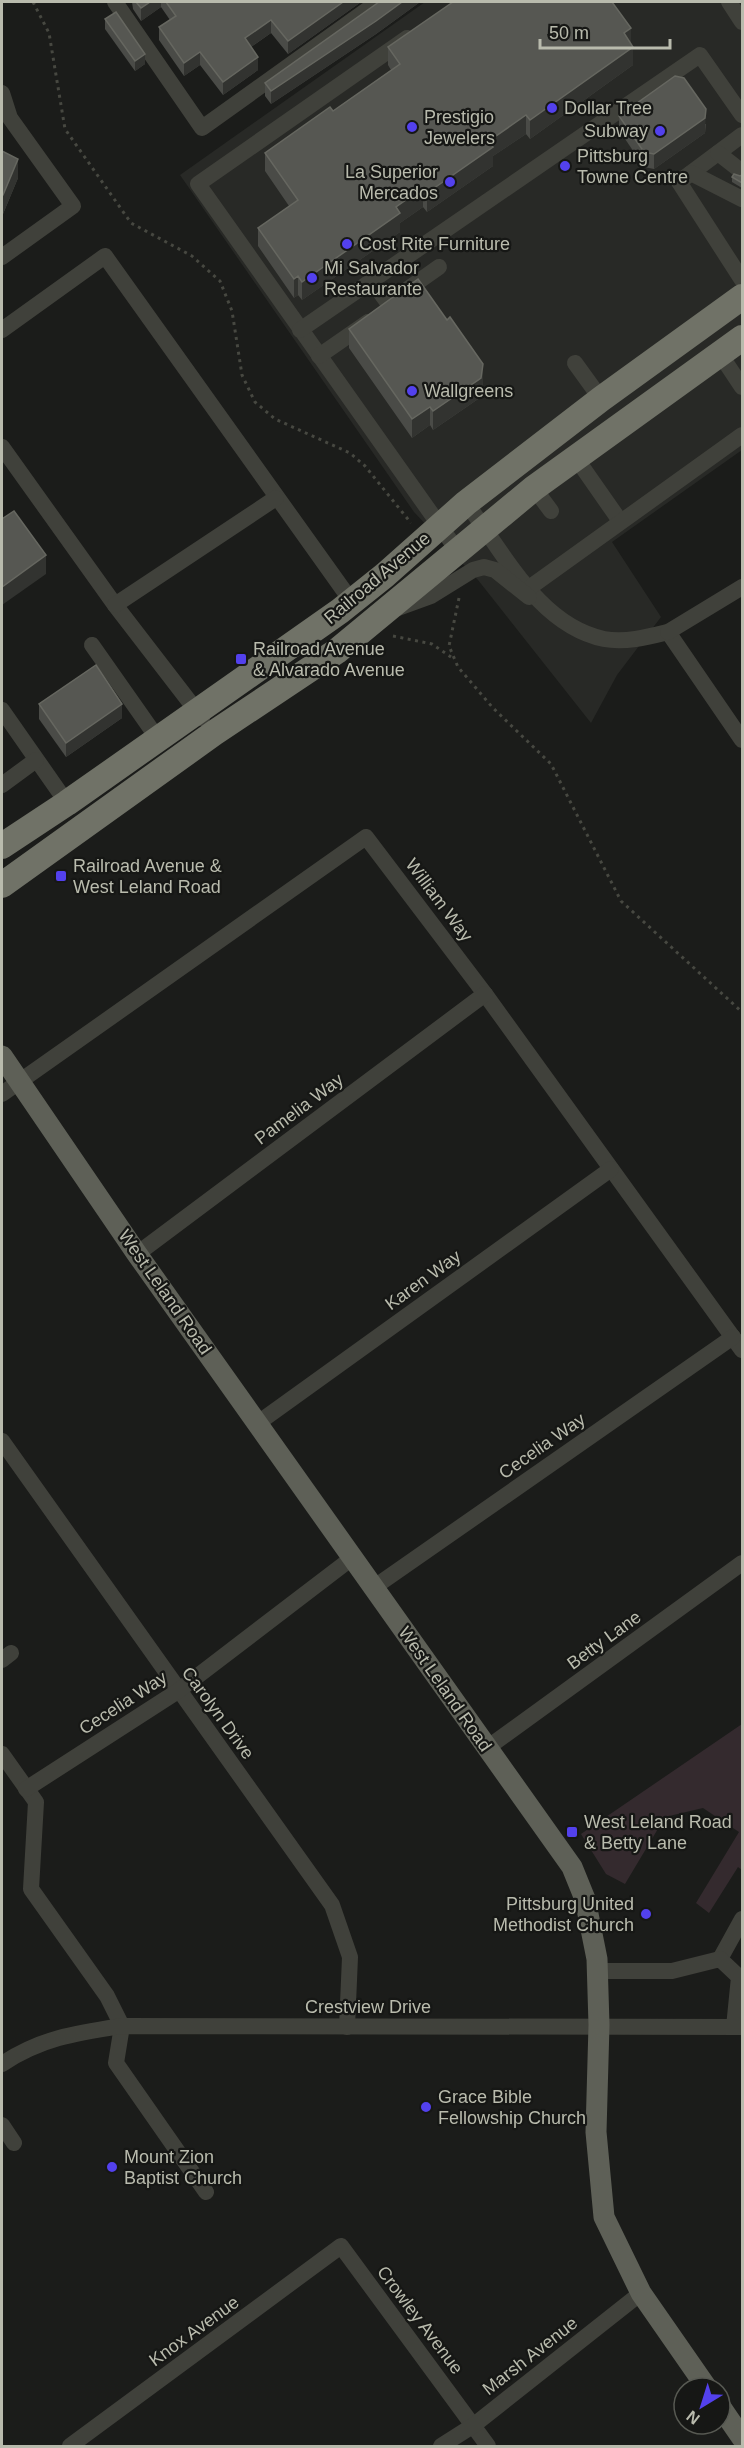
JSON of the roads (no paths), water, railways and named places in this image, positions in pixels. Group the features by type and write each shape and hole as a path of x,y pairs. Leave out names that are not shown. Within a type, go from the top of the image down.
{"highway":[{"name":"Railroad Avenue","path":"2,846 197,713 352,602 466,503 601,399 742,297"},
{"name":"Railroad Avenue","path":"2,885 214,733 337,651 534,488 736,346"}],"main road":[{"name":"West Leland Road","path":"2,1056 137,1254 572,1866 585,1899 597,1971 599,2025 596,2132 604,2217 641,2293 699,2376"},
{"path":"732,2423 742,2438"}],"street":[{"path":"115,2 202,128 378,2"},
{"path":"729,2 742,22"},
{"path":"420,28 198,184 319,356 434,531 457,550"},
{"path":"300,330 700,55 742,115"},
{"path":"2,93 10,118 73,206 2,256"},
{"path":"740,271 679,182 742,135"},
{"path":"718,153 741,171"},
{"path":"692,173 742,199"},
{"path":"2,330 105,256 352,602"},
{"path":"319,356 381,313 388,303 439,267"},
{"path":"372,281 388,303"},
{"path":"736,346 742,387"},
{"path":"575,363 601,399"},
{"path":"529,588 742,435"},
{"path":"2,447 115,605 214,733"},
{"path":"576,458 620,521"},
{"path":"534,488 551,511"},
{"path":"115,605 276,498"},
{"path":"466,503 547,610"},
{"path":"386,612 431,597 465,575 484,567 495,570 547,610 579,631 606,639 634,640 668,632 742,587"},
{"path":"668,632 742,740"},
{"path":"92,645 158,739"},
{"path":"6,706 36,760 67,803"},
{"path":"2,785 36,760"},
{"name":"William Way","path":"2,1094 366,837 485,994 738,1344"},
{"name":"Pamelia Way","path":"137,1254 485,994"},
{"name":"Karen Way","path":"258,1423 610,1169"},
{"name":"Cecelia Way","path":"373,1587 738,1344"},
{"name":"Carolyn Drive","path":"2,1441 178,1692 332,1905 350,1957 347,2027"},
{"name":"Cecelia Way","path":"26,1789 178,1692 352,1558"},
{"name":"Betty Lane","path":"488,1748 742,1563"},
{"path":"2,1754 36,1802 31,1889 107,1996 122,2026 116,2063 206,2192"},
{"path":"597,1971 672,1971 720,1959 742,1919"},
{"path":"720,1959 739,1977 738,2027"},
{"name":"Crestview Drive","path":"2,2064 26,2049 67,2034 122,2026 738,2027"},
{"path":"2,2125 14,2143"},
{"name":"Crowley Avenue","path":"341,2246 488,2446"},
{"name":"Knox Avenue","path":"70,2446 341,2246"},
{"name":"Marsh Avenue","path":"441,2446 474,2425 641,2293"}],"place":[{"name":"Dollar Tree","path":"552,108"},
{"name":"Prestigio Jewelers","path":"412,127"},
{"name":"Subway","path":"660,131"},
{"name":"Pittsburg Towne Centre","path":"565,166"},
{"name":"La Superior Mercados","path":"450,182"},
{"name":"Cost Rite Furniture","path":"347,244"},
{"name":"Mi Salvador Restaurante","path":"312,278"},
{"name":"Wallgreens","path":"412,391"},
{"name":"Railroad Avenue & Alvarado Avenue","path":"241,659"},
{"name":"Railroad Avenue & West Leland Road","path":"61,876"},
{"name":"West Leland Road & Betty Lane","path":"572,1832"},
{"name":"Pittsburg United Methodist Church","path":"646,1914"},
{"name":"Grace Bible Fellowship Church","path":"426,2107"},
{"name":"Mount Zion Baptist Church","path":"112,2167"}]}
